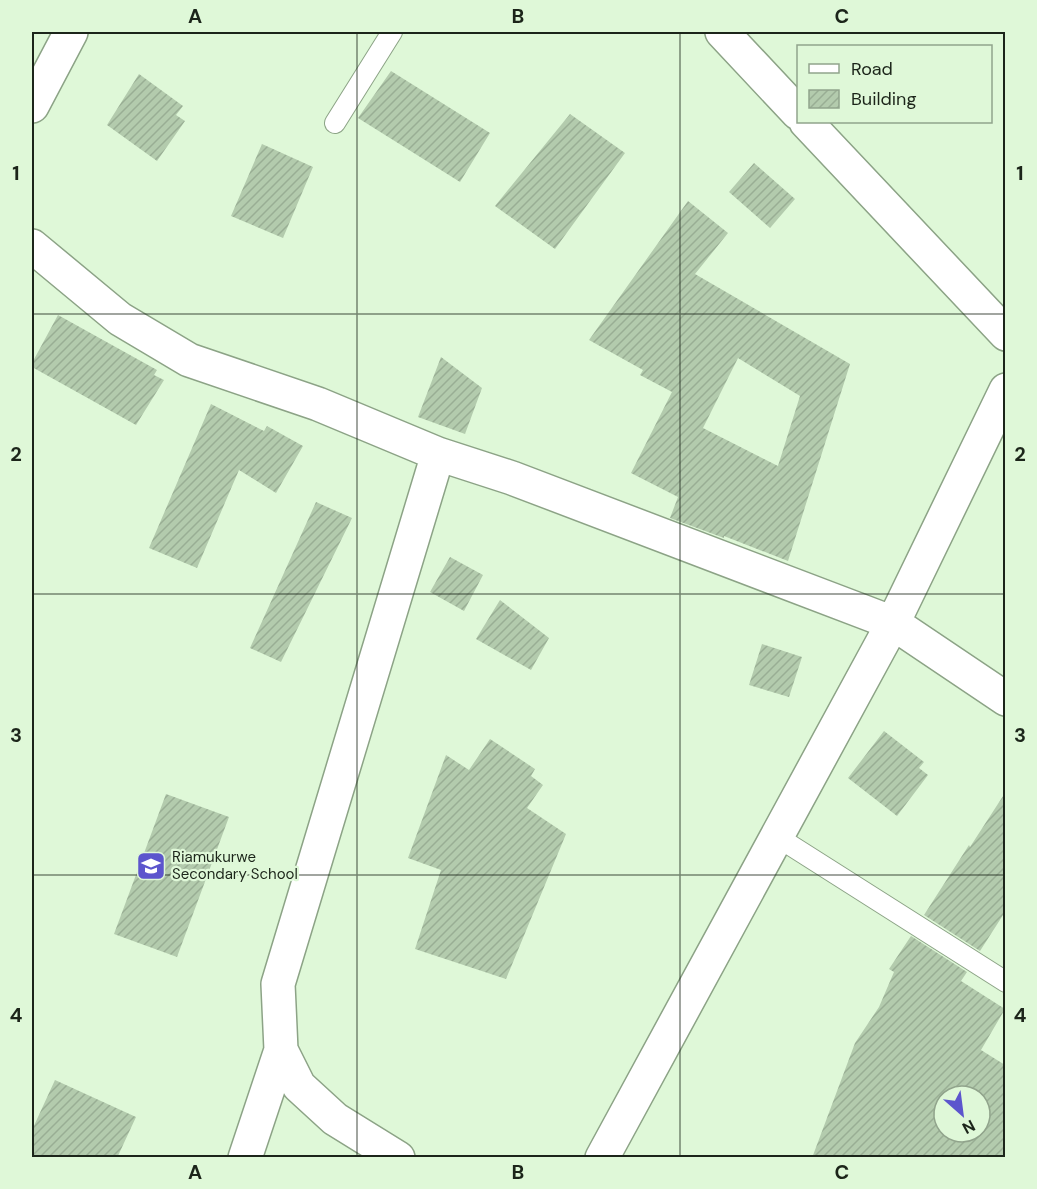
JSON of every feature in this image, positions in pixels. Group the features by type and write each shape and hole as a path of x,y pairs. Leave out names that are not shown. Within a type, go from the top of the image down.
{"street":[{"path":"32,106 71,32"},
{"path":"722,32 797,112"},
{"path":"807,123 1005,334"},
{"path":"32,246 120,319 189,360 318,404 438,454 512,478 893,623 1005,699"},
{"path":"602,1158 893,623 1005,390"},
{"path":"245,1158 281,1050 278,984 438,454"},
{"path":"281,1050 299,1086 335,1119 398,1158"}],"lane":[{"path":"335,123 392,32"},
{"path":"776,836 1005,982"}],"building":[{"path":"391,71 490,133 460,182 358,118"},
{"path":"139,74 183,106 176,115 185,121 157,161 107,125"},
{"path":"570,114 625,153 555,249 495,206"},
{"path":"262,144 313,167 283,238 231,216"},
{"path":"754,163 795,199 770,228 729,192"},
{"path":"688,201 728,233 695,274 850,364 788,561 670,518 678,497 631,473 672,392 640,375 643,370 589,340","holes":["738,358 800,396 778,466 703,428"]},
{"path":"58,315 157,370 154,375 164,380 136,425 32,367"},
{"path":"441,357 482,388 465,434 418,417"},
{"path":"211,404 264,431 267,426 303,446 276,493 239,470 197,568 149,548"},
{"path":"316,502 352,518 281,662 250,648"},
{"path":"450,557 483,575 464,611 430,592"},
{"path":"500,600 549,638 531,670 476,639"},
{"path":"762,644 802,657 789,697 749,685"},
{"path":"884,731 924,762 919,768 928,775 897,816 848,778"},
{"path":"490,739 535,769 531,776 543,785 527,808 566,834 506,979 415,949 441,870 408,858 446,755 469,770"},
{"path":"1005,793 1005,912 980,951 924,915"},
{"path":"166,794 229,817 177,957 114,934"},
{"path":"911,936 967,972 961,981 1005,1009 981,1050 1005,1065 1005,1158 812,1158 855,1043 879,1007 894,972 889,969"},
{"path":"55,1080 136,1117 117,1158 32,1158 32,1130"}],"place":[{"name":"Riamukurwe Secondary School","path":"151,866"}]}
